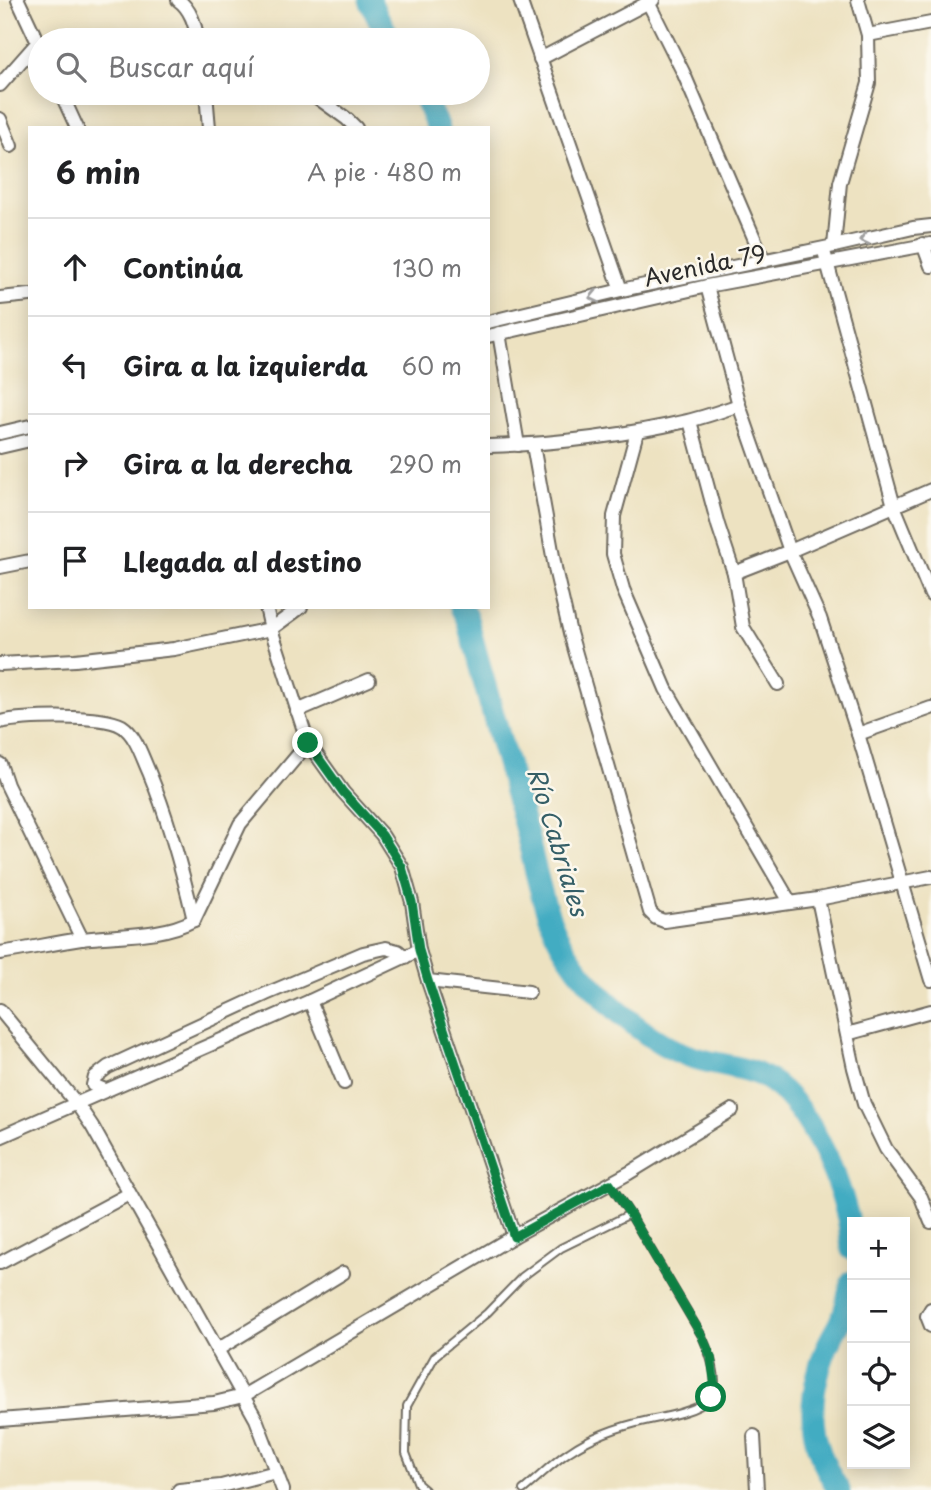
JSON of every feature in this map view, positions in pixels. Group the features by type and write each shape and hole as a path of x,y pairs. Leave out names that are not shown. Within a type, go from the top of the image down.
{"street":[{"path":"18,0 31,28"},
{"path":"520,0 621,290"},
{"path":"858,0 868,35 869,83 840,183 827,263 894,506 931,595"},
{"path":"182,1 193,18 195,28"},
{"path":"540,59 650,1 684,72 764,261"},
{"path":"868,35 931,23"},
{"path":"0,85 28,56"},
{"path":"66,105 76,126"},
{"path":"207,105 209,126"},
{"path":"328,105 354,126"},
{"path":"0,119 11,146"},
{"path":"490,322 621,290 931,225"},
{"path":"927,244 931,266"},
{"name":"Avenida 79","path":"494,335 707,286 927,244"},
{"path":"707,286 739,405 790,551 820,618 858,734 931,980"},
{"path":"0,298 28,295"},
{"path":"494,335 519,445"},
{"path":"490,446 533,445 637,432 690,421 739,405"},
{"path":"690,421 734,573 743,627 778,684"},
{"path":"0,433 28,426"},
{"path":"637,432 614,516 613,554 623,589 666,689 790,902"},
{"path":"0,447 28,440"},
{"path":"533,445 556,573 583,681 650,912 664,921 818,899 931,877"},
{"path":"734,573 931,490"},
{"path":"0,567 28,561"},
{"path":"266,609 308,743 343,792 382,835 402,867 428,981 514,1237"},
{"path":"0,664 75,660 174,649 271,629 298,609"},
{"path":"297,710 369,680"},
{"path":"858,734 931,708"},
{"path":"0,722 66,717 106,721 120,725 130,733 162,803 179,856 194,920"},
{"path":"0,953 82,939 141,934 181,927 194,920 240,824 308,743"},
{"path":"0,764 7,785 82,939"},
{"path":"818,899 864,1104 886,1149 920,1197 931,1222"},
{"path":"105,1090 93,1085 95,1077 108,1067 266,994 363,953 386,948 398,951 405,957"},
{"path":"0,1136 310,1001 419,950"},
{"path":"428,981 529,992"},
{"path":"310,1001 344,1083"},
{"path":"0,1010 92,1126 256,1419 283,1490"},
{"path":"847,1034 931,1011"},
{"path":"0,1420 214,1403 243,1396 514,1237 610,1184 732,1110"},
{"path":"0,1263 129,1194"},
{"path":"217,1350 342,1273"},
{"path":"931,1309 928,1316 931,1326"},
{"path":"754,1436 757,1490"},
{"path":"179,1490 221,1486 276,1472"}],"lane":[{"path":"523,1490 570,1451 608,1431 669,1416 702,1404 711,1397 715,1387 711,1357 702,1336 610,1184"},
{"path":"425,1490 418,1484 406,1453 407,1406 435,1356 488,1313 522,1277 561,1248 630,1214"}],"waterway":[{"name":"Río Cabriales","path":"370,0 384,28"},
{"name":"Río Cabriales","path":"427,105 437,126"},
{"name":"Río Cabriales","path":"462,609 546,907 567,953 604,998 653,1038 686,1055 762,1076 778,1087 806,1119 817,1138 828,1159 848,1217"},
{"name":"Río Cabriales","path":"839,1490 821,1455 813,1420 813,1402 820,1366 847,1301"}],"route":[{"path":"308,743 343,792 382,835 402,867 428,981 514,1237 610,1184 702,1336 711,1357 715,1387 711,1397"}]}
